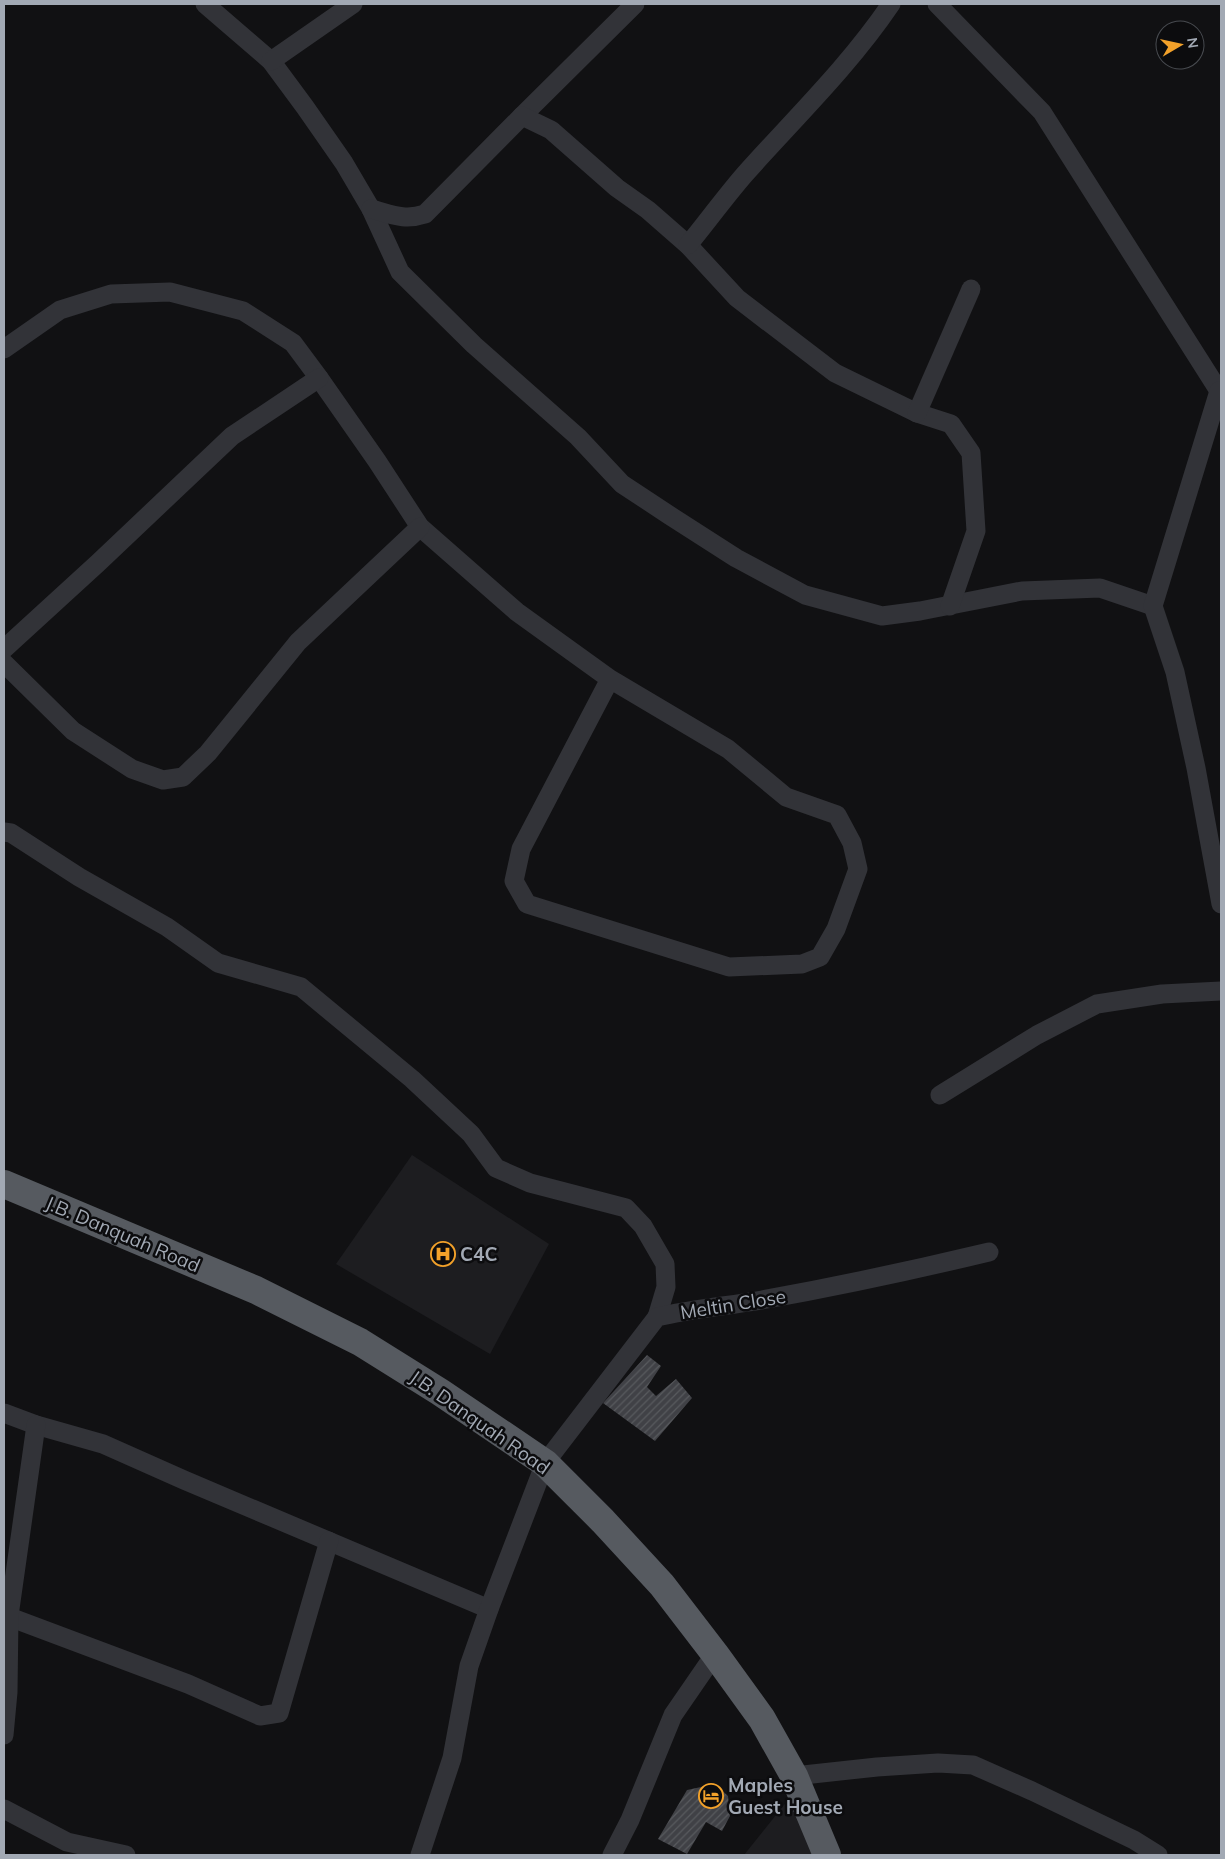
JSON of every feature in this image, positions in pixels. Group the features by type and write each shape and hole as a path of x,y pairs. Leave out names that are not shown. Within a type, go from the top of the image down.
{"highway":[{"name":"J.B. Danquah Road","path":"5,1188 256,1290 360,1342 440,1392 545,1463 662,1584 762,1719 794,1776 827,1855"}],"street":[{"path":"205,4 270,61 344,163 371,208 400,272 474,345 578,437 622,484 736,558 805,595 882,616 950,606 1022,592 1100,588 1153,606"},
{"path":"270,61 353,4"},
{"path":"371,208 400,217 413,218 425,214 635,4"},
{"path":"688,245 744,175 814,100 876,26 891,4"},
{"path":"937,4 1042,112 1220,391 1153,606 1175,672 1196,768 1221,904"},
{"path":"522,116 551,130 617,188 648,210 688,245 737,298 835,373 917,413 951,424 971,454 976,531 950,606"},
{"path":"917,413 971,289"},
{"path":"4,349 60,310 111,294 170,292 243,311 293,343 320,378 420,527 517,612 610,679 728,750 786,797 838,815 852,843 858,869 836,929 820,957 802,964 728,967 527,904 514,881 521,849 610,679"},
{"path":"4,649 106,556 232,436 320,378"},
{"path":"4,663 72,731 132,769 163,780 183,777 208,753 298,642 420,527"},
{"path":"4,832 11,833 79,877 167,927 218,962 301,987 412,1079 471,1134 496,1168 530,1183 626,1208 643,1226 664,1264 666,1287 657,1317"},
{"path":"940,1095 1037,1035 1097,1004 1162,994 1221,991"},
{"name":"Meltin Close","path":"420,1855 452,1758 469,1666 545,1463 657,1317 878,1278 989,1252"},
{"path":"4,1412 36,1425 103,1444 489,1609"},
{"path":"4,1736 8,1692 6,1616 36,1425"},
{"path":"6,1616 188,1684 260,1716 279,1713 328,1541"},
{"path":"612,1855 630,1820 673,1715 715,1654"},
{"path":"794,1776 930,1763 973,1765 1134,1840 1158,1855"},
{"path":"4,1810 67,1842 126,1855"}],"shaded area":[{"name":"C4C","path":"412,1155 549,1244 490,1354 336,1264"},
{"path":"792,1795 815,1855 744,1855"}],"building":[{"path":"647,1355 661,1366 647,1387 656,1396 676,1379 692,1398 655,1441 603,1403"},
{"path":"715,1784 728,1796 730,1816 722,1831 706,1822 687,1854 658,1839 687,1790"}],"place":[{"name":"C4C","path":"443,1254"},
{"name":"Maples Guest House","path":"711,1796"}]}
